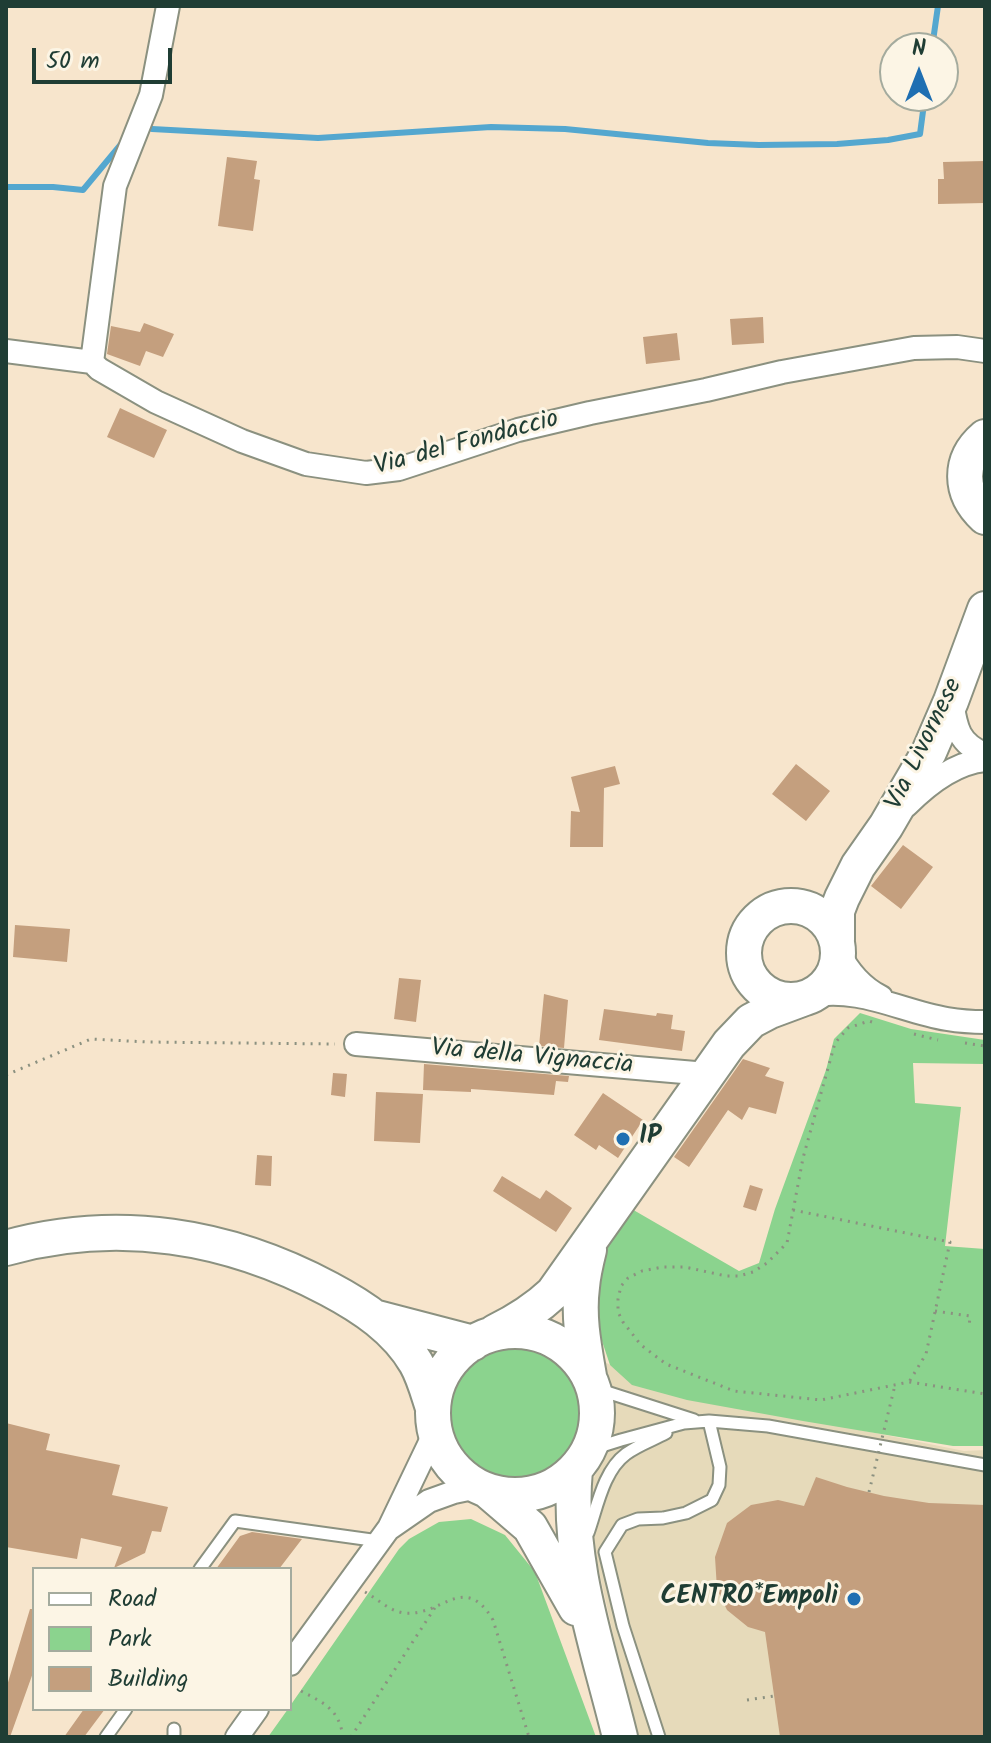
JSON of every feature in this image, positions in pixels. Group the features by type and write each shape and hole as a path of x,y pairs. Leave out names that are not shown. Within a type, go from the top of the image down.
{"main road":[{"path":"985,437 968,458 965,474 966,490 979,511 985,545"},
{"name":"Via Livornese","path":"729,1044 739,1017 745,965 743,951 752,925 774,909 819,897 840,885 858,866 886,826 929,752 951,701 984,607"},
{"name":"Via Livornese","path":"434,1420 441,1378 449,1364 460,1352 523,1318 553,1293 729,1044 751,1021 808,997 822,989 831,978 837,965 837,911 858,866"},
{"path":"788,906 804,907 818,914 830,926 838,946"},
{"path":"745,965 751,979 761,990 775,998 790,1001 808,997"},
{"path":"6,1248 81,1235 137,1233 183,1237 274,1263 336,1293 376,1318 417,1364 424,1378 444,1454 458,1473 530,1527 565,1586 599,1655"},
{"name":"Via Livornese","path":"483,1489 511,1496 535,1493 557,1485 582,1460 596,1427 597,1404 583,1333 581,1303 591,1240"},
{"path":"376,1318 481,1339 504,1332 536,1334 565,1348 577,1359 592,1384"},
{"path":"582,1460 573,1503 579,1569 620,1737"}],"street":[{"path":"6,351 92,362 115,186 151,95 168,6"},
{"name":"Via del Fondaccio","path":"92,362 156,402 242,441 306,464 366,473 399,469 546,423 782,372 914,348 957,347 985,351"},
{"path":"951,701 955,724 965,743 985,754"},
{"path":"886,826 917,795 950,770 985,760"},
{"path":"838,946 852,974 871,992 900,1007"},
{"path":"808,997 837,993 861,996 946,1019 985,1022"},
{"name":"Via della Vignaccia","path":"356,1044 707,1074"},
{"name":"Via Livornese","path":"292,1661 384,1534 434,1420"},
{"name":"Via Livornese","path":"384,1534 429,1501 454,1492 483,1489"},
{"path":"237,1737 256,1711"}],"lane":[{"path":"592,1384 703,1421"},
{"path":"659,1737 623,1626 605,1552 622,1525 638,1519 686,1513 712,1500 719,1485 720,1467 703,1421"},
{"path":"582,1460 621,1440 703,1421 768,1426 985,1465"},
{"path":"579,1569 586,1537 604,1486 617,1462 638,1446 684,1423"},
{"path":"201,1567 235,1521 384,1534"},
{"path":"106,1737 125,1711"}],"path":[{"path":"881,1024 869,1021 857,1024 848,1028 835,1043 803,1158 787,1243 767,1263 739,1276 685,1267 642,1271 628,1278 621,1286 618,1312 641,1345 666,1364 734,1391 821,1400 909,1382 985,1394"},
{"path":"905,1031 943,1040"},
{"path":"6,1075 91,1039 356,1044"},
{"path":"957,1042 985,1046"},
{"path":"793,1210 950,1242 926,1354 909,1382"},
{"path":"935,1311 970,1316 969,1328"},
{"path":"869,1492 895,1385"},
{"path":"365,1592 390,1609 404,1613 422,1612 452,1598 463,1597 475,1599 485,1607 493,1620 529,1737"},
{"path":"351,1737 436,1606"},
{"path":"301,1691 325,1704 338,1716 343,1737"},
{"path":"747,1700 774,1696"}],"shaded area":[{"path":"605,1362 638,1381 727,1403 964,1451 985,1450 985,1737 636,1737 583,1499 601,1464 616,1419"}],"green space":[{"path":"860,1013 911,1029 985,1040 985,1064 913,1063 915,1103 961,1107 945,1246 985,1249 985,1446 953,1446 803,1421 687,1400 632,1385 610,1365 601,1338 597,1305 607,1238 630,1208 739,1271 759,1263 834,1039"},
{"path":"516,1345 542,1350 564,1365 579,1387 584,1413 579,1439 564,1461 542,1476 516,1481 490,1476 468,1461 453,1439 448,1413 453,1387 468,1365 490,1350"},
{"path":"471,1519 505,1535 535,1572 596,1737 268,1737 287,1711 292,1711 292,1703 399,1549 409,1539 439,1522"}],"building":[{"path":"227,157 257,161 254,179 260,180 253,231 218,226"},
{"path":"985,161 985,203 938,204 938,179 944,179 943,162"},
{"path":"763,317 764,343 732,345 730,319"},
{"path":"144,323 174,334 163,357 146,351 140,366 107,354 111,326 140,332"},
{"path":"677,333 680,360 646,364 643,337"},
{"path":"120,408 167,430 154,458 107,437"},
{"path":"796,764 830,791 806,821 772,794"},
{"path":"615,766 620,784 604,788 603,847 570,847 571,811 580,812 571,777"},
{"path":"903,845 933,867 901,909 871,886"},
{"path":"15,925 70,929 67,962 13,957"},
{"path":"399,978 421,980 416,1022 394,1019"},
{"path":"544,994 568,1000 564,1048 539,1046"},
{"path":"604,1009 656,1016 657,1013 673,1015 671,1029 685,1031 682,1051 599,1040"},
{"path":"743,1059 770,1068 765,1076 784,1082 776,1114 749,1107 742,1120 728,1110 689,1167 674,1157"},
{"path":"424,1064 569,1076 568,1082 556,1081 554,1095 471,1089 471,1092 423,1090"},
{"path":"333,1073 347,1074 345,1097 331,1095"},
{"path":"376,1092 423,1094 420,1143 374,1141"},
{"path":"603,1093 643,1120 618,1158 599,1145 596,1150 574,1135"},
{"path":"257,1155 272,1156 271,1186 255,1185"},
{"path":"502,1176 540,1199 546,1190 572,1208 556,1232 493,1191"},
{"path":"750,1185 763,1189 756,1211 743,1207"},
{"path":"6,1423 50,1434 46,1450 120,1465 112,1495 168,1507 161,1532 152,1531 145,1553 116,1567 122,1547 81,1538 77,1559 6,1547"},
{"name":"CENTRO*Empoli","path":"816,1477 884,1496 929,1503 985,1505 985,1737 780,1737 765,1632 748,1627 727,1610 717,1589 715,1557 727,1523 751,1505 778,1500 804,1506"},
{"path":"252,1532 302,1539 281,1567 217,1567 240,1536"},
{"path":"32,1609 32,1676 10,1737 6,1737 6,1689"},
{"path":"83,1711 104,1711 84,1737 64,1737"}],"waterway":[{"path":"934,32 938,6"},
{"path":"152,129 318,138 491,127 565,129 708,143 837,144 920,134 923,112"},
{"path":"6,187 83,190 122,143"}],"place":[{"name":"IP","path":"623,1139"},
{"name":"CENTRO*Empoli","path":"854,1599"}]}
